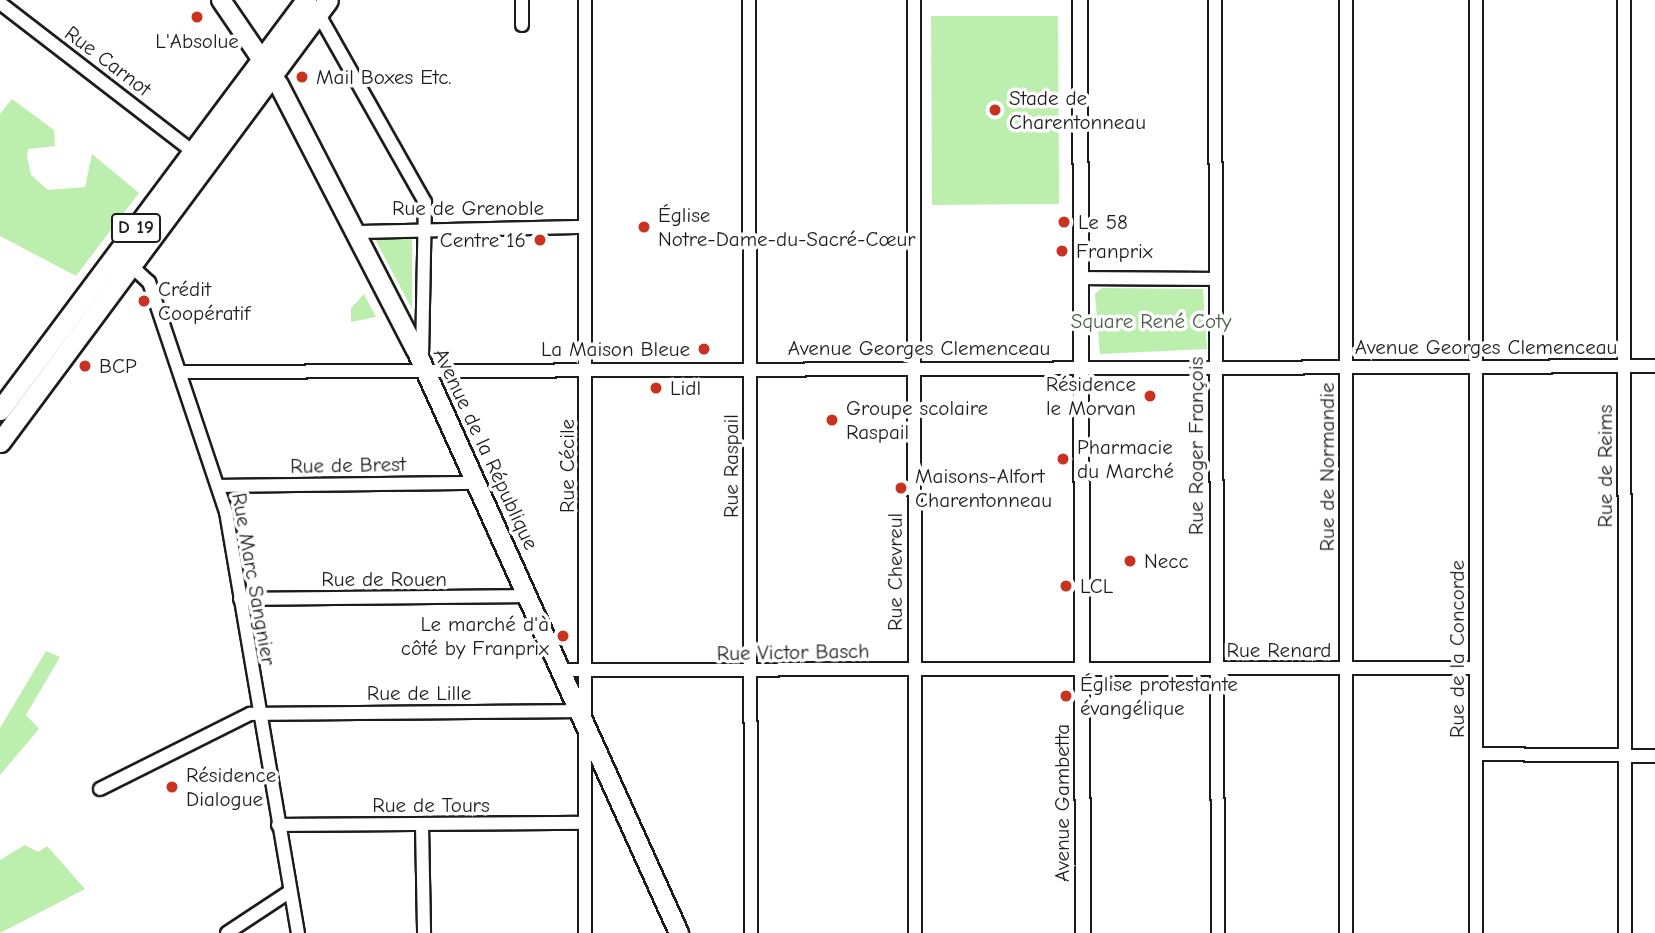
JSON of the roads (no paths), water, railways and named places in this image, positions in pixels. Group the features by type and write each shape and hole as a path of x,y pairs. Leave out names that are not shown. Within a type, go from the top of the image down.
{"main road":[{"name":"Avenue de la République","path":"220,0 273,75 425,369 679,933"},
{"name":"D 19","path":"124,260 192,151 260,55 317,4"},
{"name":"D 19","path":"8,402 124,260 201,172 273,75 317,4"},
{"path":"192,151 201,172"},
{"path":"0,442 8,402"}],"street":[{"path":"522,0 522,25"},
{"name":"Rue Cécile","path":"585,0 582,228 586,367 585,933"},
{"name":"Rue Raspail","path":"749,0 751,933"},
{"name":"Rue Chevreul","path":"914,0 915,933"},
{"name":"Avenue Gambetta","path":"1080,0 1083,933"},
{"name":"Rue Roger François","path":"1215,0 1218,933"},
{"name":"Rue de Normandie","path":"1346,0 1346,933"},
{"name":"Rue de la Concorde","path":"1476,0 1476,933"},
{"name":"Rue de Reims","path":"1624,0 1625,933"},
{"name":"Rue Carnot","path":"0,3 192,151"},
{"path":"317,4 425,202 428,226 422,236 425,369"},
{"name":"Rue de Grenoble","path":"355,232 428,226 582,228"},
{"name":"Rue Marc Sangnier","path":"124,260 149,282 183,372 219,486 298,933"},
{"path":"1081,278 1214,279"},
{"name":"Avenue Georges Clemenceau","path":"183,372 586,367 1655,366"},
{"name":"Rue de Brest","path":"219,486 477,483"},
{"name":"Rue de Rouen","path":"240,599 529,596"},
{"name":"Rue Renard","path":"1083,670 1476,668"},
{"name":"Rue Victor Basch","path":"562,670 750,673 914,669 1083,670"},
{"path":"100,789 258,713"},
{"name":"Rue de Lille","path":"258,713 584,717"},
{"path":"1476,754 1655,756"},
{"name":"Rue de Tours","path":"278,825 585,823"},
{"path":"422,825 424,933"},
{"path":"227,933 289,892"}],"place":[{"name":"L'Absolue","path":"197,17"},
{"name":"Mail Boxes Etc.","path":"302,77"},
{"name":"Stade de Charentonneau","path":"995,110"},
{"name":"Le 58","path":"1064,222"},
{"name":"Église Notre-Dame-du-Sacré-Cœur","path":"644,227"},
{"name":"Centre 16","path":"540,240"},
{"name":"Franprix","path":"1062,251"},
{"name":"Crédit Coopératif","path":"144,301"},
{"name":"La Maison Bleue","path":"704,349"},
{"name":"BCP","path":"85,366"},
{"name":"Lidl","path":"656,388"},
{"name":"Résidence le Morvan","path":"1150,396"},
{"name":"Groupe scolaire Raspail","path":"832,420"},
{"name":"Pharmacie du Marché","path":"1063,459"},
{"name":"Maisons-Alfort Charentonneau","path":"901,488"},
{"name":"Necc","path":"1130,561"},
{"name":"LCL","path":"1066,586"},
{"name":"Le marché d'à côté by Franprix","path":"563,636"},
{"name":"Église protestante évangélique","path":"1066,696"},
{"name":"Résidence Dialogue","path":"172,787"}],"park label":[{"name":"Square René Coty","path":"1151,321"}]}
